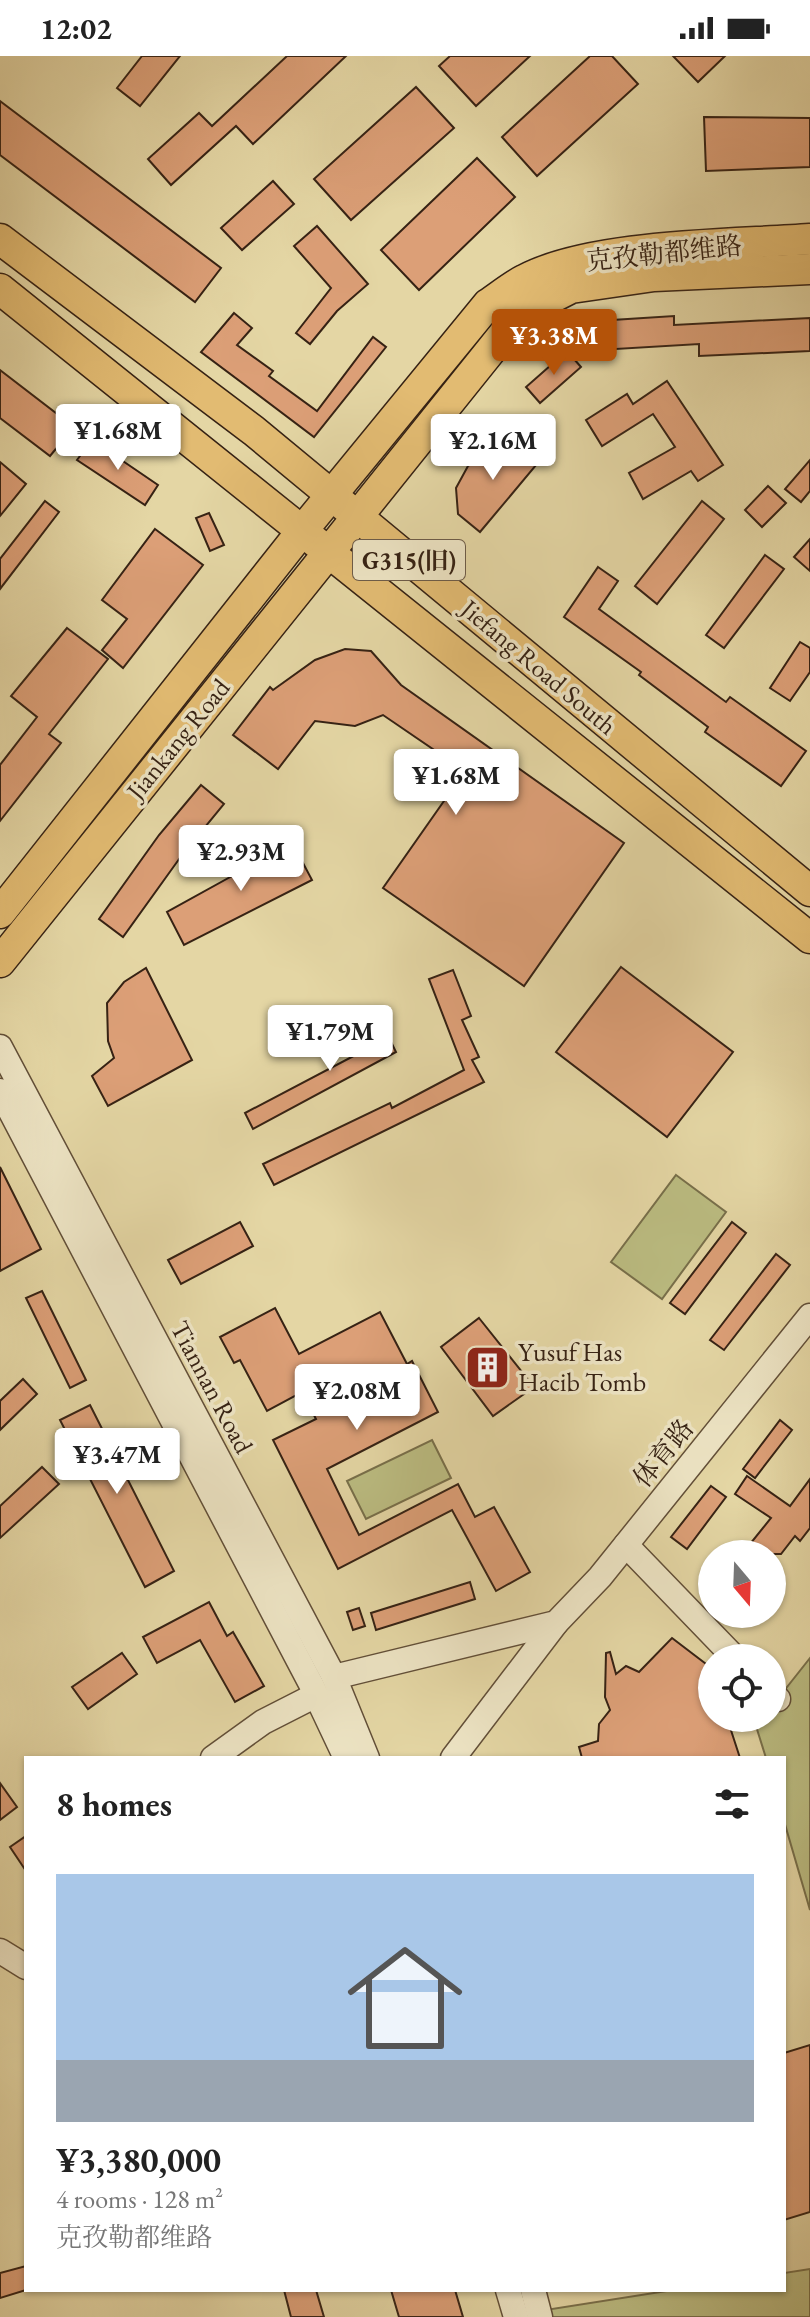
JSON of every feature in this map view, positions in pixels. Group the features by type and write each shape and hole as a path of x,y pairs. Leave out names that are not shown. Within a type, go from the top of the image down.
{"main road":[{"name":"Jiefang Road South","path":"0,239 254,431 810,891"},
{"name":"克孜勒都维路","path":"332,496 488,304 524,279 568,263 606,256 810,239"},
{"name":"克孜勒都维路","path":"356,515 520,314 571,288 654,276 810,269"},
{"name":"Jiefang Road South","path":"0,289 810,938"},
{"name":"Jiankang Road","path":"0,913 332,496"},
{"name":"Jiankang Road","path":"0,962 356,515"}],"street":[{"name":"Tiannan Road","path":"0,1047 334,1677 366,1756"},
{"name":"Tiannan Road","path":"0,1091 345,1756"},
{"name":"体育路","path":"455,1756 556,1623 626,1545 810,1316"},
{"path":"626,1545 721,1644"},
{"path":"334,1677 556,1623"},
{"path":"216,1756 263,1722 316,1695"},
{"path":"509,2292 516,2317"},
{"path":"534,2292 540,2317"}],"green space":[{"path":"676,1175 726,1212 662,1299 611,1262"},
{"path":"432,1440 451,1478 366,1519 347,1481"},
{"path":"810,1658 810,1910 786,1828 786,1756 765,1756 758,1732 786,1732 786,1688"},
{"path":"810,2269 810,2317 540,2317 539,2311 660,2292 786,2292 786,2273"}],"building":[{"path":"142,56 180,56 140,106 117,88"},
{"path":"287,56 346,56 253,144 236,126 171,185 148,159 199,113 212,126"},
{"path":"450,56 530,56 476,106 439,66"},
{"path":"590,56 612,56 638,84 537,176 502,137"},
{"path":"673,56 725,56 698,82"},
{"path":"416,87 454,128 351,220 314,179"},
{"path":"0,101 221,268 195,302 0,155"},
{"path":"704,117 810,118 810,167 706,171"},
{"path":"477,158 515,197 419,290 381,250"},
{"path":"273,181 294,204 242,250 221,228"},
{"path":"317,226 368,284 337,311 310,344 296,333 331,288 294,246"},
{"path":"234,313 252,328 237,345 273,371 269,376 317,411 373,337 386,347 314,437 201,352"},
{"path":"674,316 674,325 810,318 810,351 699,356 699,344 599,350 597,321"},
{"path":"567,351 581,367 540,403 526,387"},
{"path":"0,370 74,427 50,456 0,418"},
{"path":"667,381 723,465 698,481 691,471 643,499 629,473 675,447 653,414 602,446 586,420 627,394 633,404"},
{"path":"517,438 542,458 480,532 458,514 456,488 468,466"},
{"path":"92,440 158,485 145,505 77,460"},
{"path":"810,460 810,491 801,502 785,489"},
{"path":"0,462 26,484 0,516"},
{"path":"768,486 786,503 762,527 745,510"},
{"path":"45,501 59,512 0,589 0,559"},
{"path":"702,501 724,519 657,604 635,586"},
{"path":"209,513 224,545 210,551 196,518"},
{"path":"155,529 203,565 123,668 102,650 127,619 102,600"},
{"path":"810,539 810,571 794,557"},
{"path":"765,555 784,569 724,648 706,635"},
{"path":"598,567 618,581 599,609 726,702 730,697 806,751 781,786 705,732 708,727 639,675 641,672 564,617"},
{"path":"67,628 108,659 49,734 61,743 0,821 0,765 37,717 11,696"},
{"path":"800,642 810,648 810,672 790,701 770,688"},
{"path":"345,649 371,651 401,685 624,843 524,986 383,888 465,771 383,715 355,726 315,721 278,769 233,735 270,687 273,690 315,660"},
{"path":"201,785 224,804 182,855 123,937 99,919 159,835"},
{"path":"268,846 294,846 312,880 184,945 167,912 241,871"},
{"path":"621,967 733,1052 667,1137 556,1052"},
{"path":"146,968 192,1060 108,1106 92,1076 114,1058 108,1041 107,1003 124,982"},
{"path":"453,970 471,1016 462,1020 479,1057 472,1060 484,1082 274,1185 263,1164 390,1103 392,1108 464,1070 429,979"},
{"path":"377,1013 396,1052 253,1129 245,1113 365,1050 353,1026"},
{"path":"0,1167 41,1249 0,1271"},
{"path":"240,1222 253,1246 181,1284 168,1260"},
{"path":"732,1222 746,1233 685,1314 670,1303"},
{"path":"776,1254 790,1265 724,1350 710,1340"},
{"path":"42,1291 86,1380 70,1388 26,1298"},
{"path":"275,1308 299,1354 380,1312 407,1364 412,1361 438,1412 327,1469 359,1535 458,1484 475,1517 494,1507 530,1572 496,1591 452,1510 338,1569 273,1440 316,1419 302,1392 267,1411 240,1360 234,1363 220,1337"},
{"name":"Yusuf Has Hacib Tomb","path":"479,1318 534,1387 493,1416 441,1347"},
{"path":"23,1379 37,1394 0,1430 0,1401"},
{"path":"90,1405 174,1571 145,1587 60,1420"},
{"path":"780,1420 792,1430 755,1478 743,1469"},
{"path":"42,1467 59,1484 0,1538 0,1506"},
{"path":"747,1476 790,1506 810,1479 810,1528 800,1541 795,1536 786,1548 786,1540 753,1540 771,1518 735,1494"},
{"path":"711,1486 726,1497 687,1549 671,1537"},
{"path":"470,1582 475,1599 376,1630 371,1613"},
{"path":"209,1602 227,1636 233,1632 264,1686 235,1702 200,1640 157,1663 143,1637"},
{"path":"359,1608 365,1626 353,1630 347,1612"},
{"path":"672,1638 698,1658 698,1732 732,1732 739,1756 581,1756 579,1747 598,1741 599,1724 610,1710 605,1697 606,1653 610,1652 616,1674 626,1666 639,1672"},
{"path":"122,1653 137,1674 88,1709 72,1687"},
{"path":"0,1783 17,1807 0,1820"},
{"path":"24,1837 24,1868 10,1847"},
{"path":"810,2045 810,2212 786,2219 786,2052"},
{"path":"24,2267 24,2291 0,2298 0,2273"},
{"path":"285,2292 317,2292 324,2317 291,2317"},
{"path":"392,2292 456,2292 463,2317 399,2317"}],"place":[{"name":"Yusuf Has Hacib Tomb","path":"487,1367"}]}
